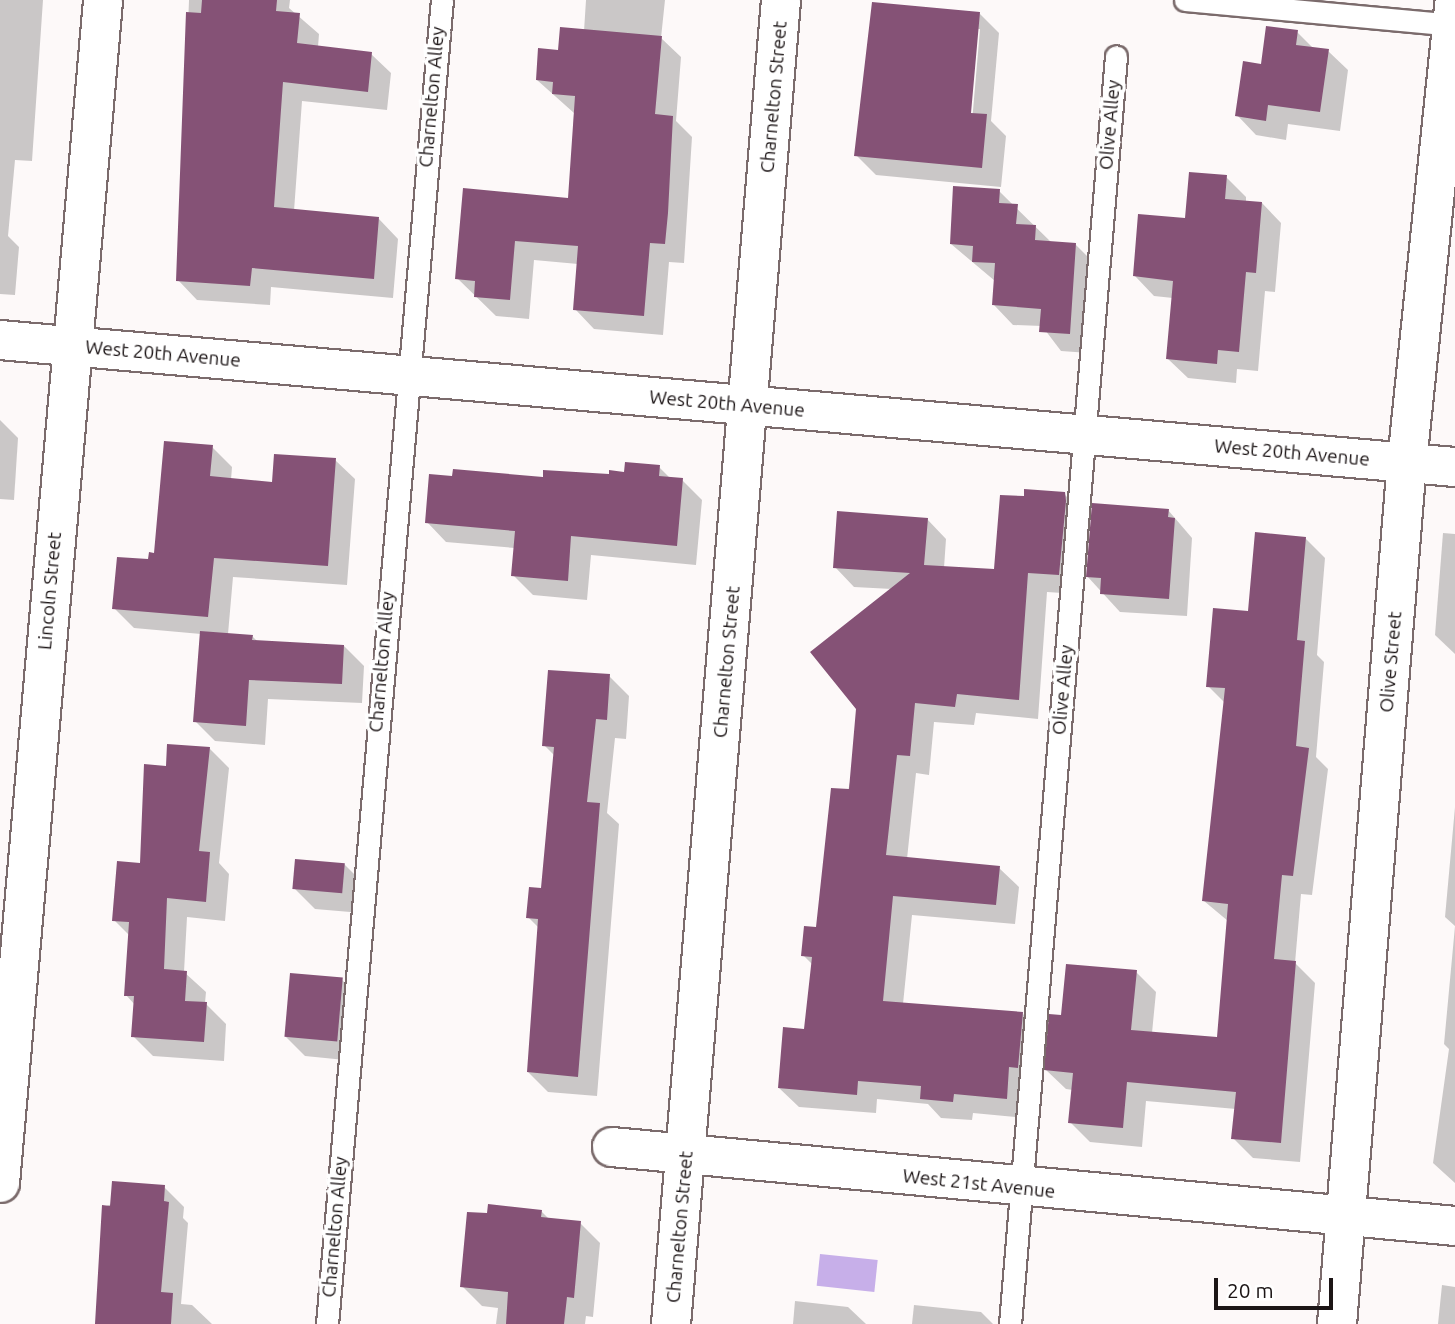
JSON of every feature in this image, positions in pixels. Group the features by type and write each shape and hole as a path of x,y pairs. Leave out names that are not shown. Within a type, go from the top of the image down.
{"street":[{"name":"Lincoln Street","path":"0,1183 4,1093 103,0"},
{"name":"Charnelton Street","path":"671,1324 781,0"},
{"name":"Olive Street","path":"1337,1324 1407,462 1454,16"},
{"name":"West 20th Avenue","path":"0,340 1455,467"},
{"name":"West 21st Avenue","path":"612,1147 1022,1189 1346,1219 1455,1226"}],"lane":[{"name":"Charnelton Alley","path":"327,1324 406,375 442,0"},
{"path":"1185,0 1454,16"},
{"name":"Olive Alley","path":"1010,1324 1116,56"}],"shaded area":[{"path":"820,1254 878,1260 874,1292 817,1286"}],"building":[{"path":"202,0 277,0 276,11 300,13 297,43 372,52 368,92 283,82 274,207 379,217 374,279 252,268 250,286 176,281 186,12 201,13"},
{"path":"872,2 980,12 971,113 987,114 982,168 854,156"},
{"path":"1266,26 1298,30 1296,45 1329,49 1320,112 1268,105 1266,121 1235,116 1243,61 1261,64"},
{"path":"560,27 662,36 655,114 673,116 668,213 665,244 650,243 644,316 573,310 578,246 515,241 510,300 474,297 475,281 455,279 463,188 568,198 575,96 552,94 553,82 536,80 538,48 558,50"},
{"path":"1189,172 1227,175 1225,199 1262,202 1256,273 1246,272 1239,352 1218,350 1217,364 1166,359 1173,281 1133,276 1138,214 1185,218"},
{"path":"953,186 1000,189 999,203 1018,204 1016,224 1036,225 1035,240 1076,243 1070,334 1039,332 1041,309 992,305 995,263 972,262 973,246 950,244"},
{"path":"164,441 213,445 210,476 272,482 274,454 336,458 328,566 214,558 208,617 112,609 117,557 148,559 149,552 154,553"},
{"path":"625,462 660,465 659,476 683,478 677,546 571,536 568,581 511,576 515,531 425,523 429,474 452,476 453,469 543,477 543,470 609,474 609,470 624,472"},
{"path":"1024,489 1065,492 1066,501 1059,575 1028,573 1019,700 957,694 955,707 915,703 910,756 897,755 886,855 1000,866 996,905 893,896 883,1001 1023,1012 1018,1068 1009,1067 1007,1099 954,1094 953,1102 920,1099 921,1086 858,1081 857,1095 778,1088 783,1027 804,1029 812,957 801,956 804,926 816,927 831,788 849,789 856,709 810,652 910,573 833,568 837,511 928,518 924,565 994,569 1000,495 1024,496"},
{"path":"1092,503 1169,509 1168,517 1175,518 1169,599 1100,594 1101,578 1086,577"},
{"path":"1255,532 1306,537 1297,640 1305,641 1296,746 1309,748 1293,876 1282,875 1274,959 1296,961 1281,1143 1231,1139 1236,1092 1127,1082 1123,1128 1068,1123 1073,1073 1044,1070 1049,1014 1061,1015 1066,964 1137,970 1131,1030 1217,1037 1228,904 1202,901 1225,688 1206,687 1213,608 1248,611"},
{"path":"200,631 253,635 252,640 344,645 342,684 249,680 246,726 193,722"},
{"path":"548,670 610,674 607,720 596,719 587,802 600,803 578,1077 527,1072 538,919 526,918 529,887 541,888 554,747 542,746"},
{"path":"167,744 210,747 199,851 210,852 206,902 167,898 164,969 187,971 185,1001 207,1002 204,1042 131,1037 134,996 124,996 129,922 112,921 117,861 140,863 144,764 166,766"},
{"path":"295,859 345,863 342,893 292,889"},
{"path":"290,973 343,978 337,1041 284,1037"},
{"path":"112,1181 165,1185 164,1201 169,1202 161,1292 173,1293 171,1324 95,1324 102,1205 110,1206"},
{"path":"488,1204 542,1210 541,1217 581,1221 574,1298 567,1297 564,1324 506,1324 508,1292 460,1287 467,1212 487,1213"}]}
